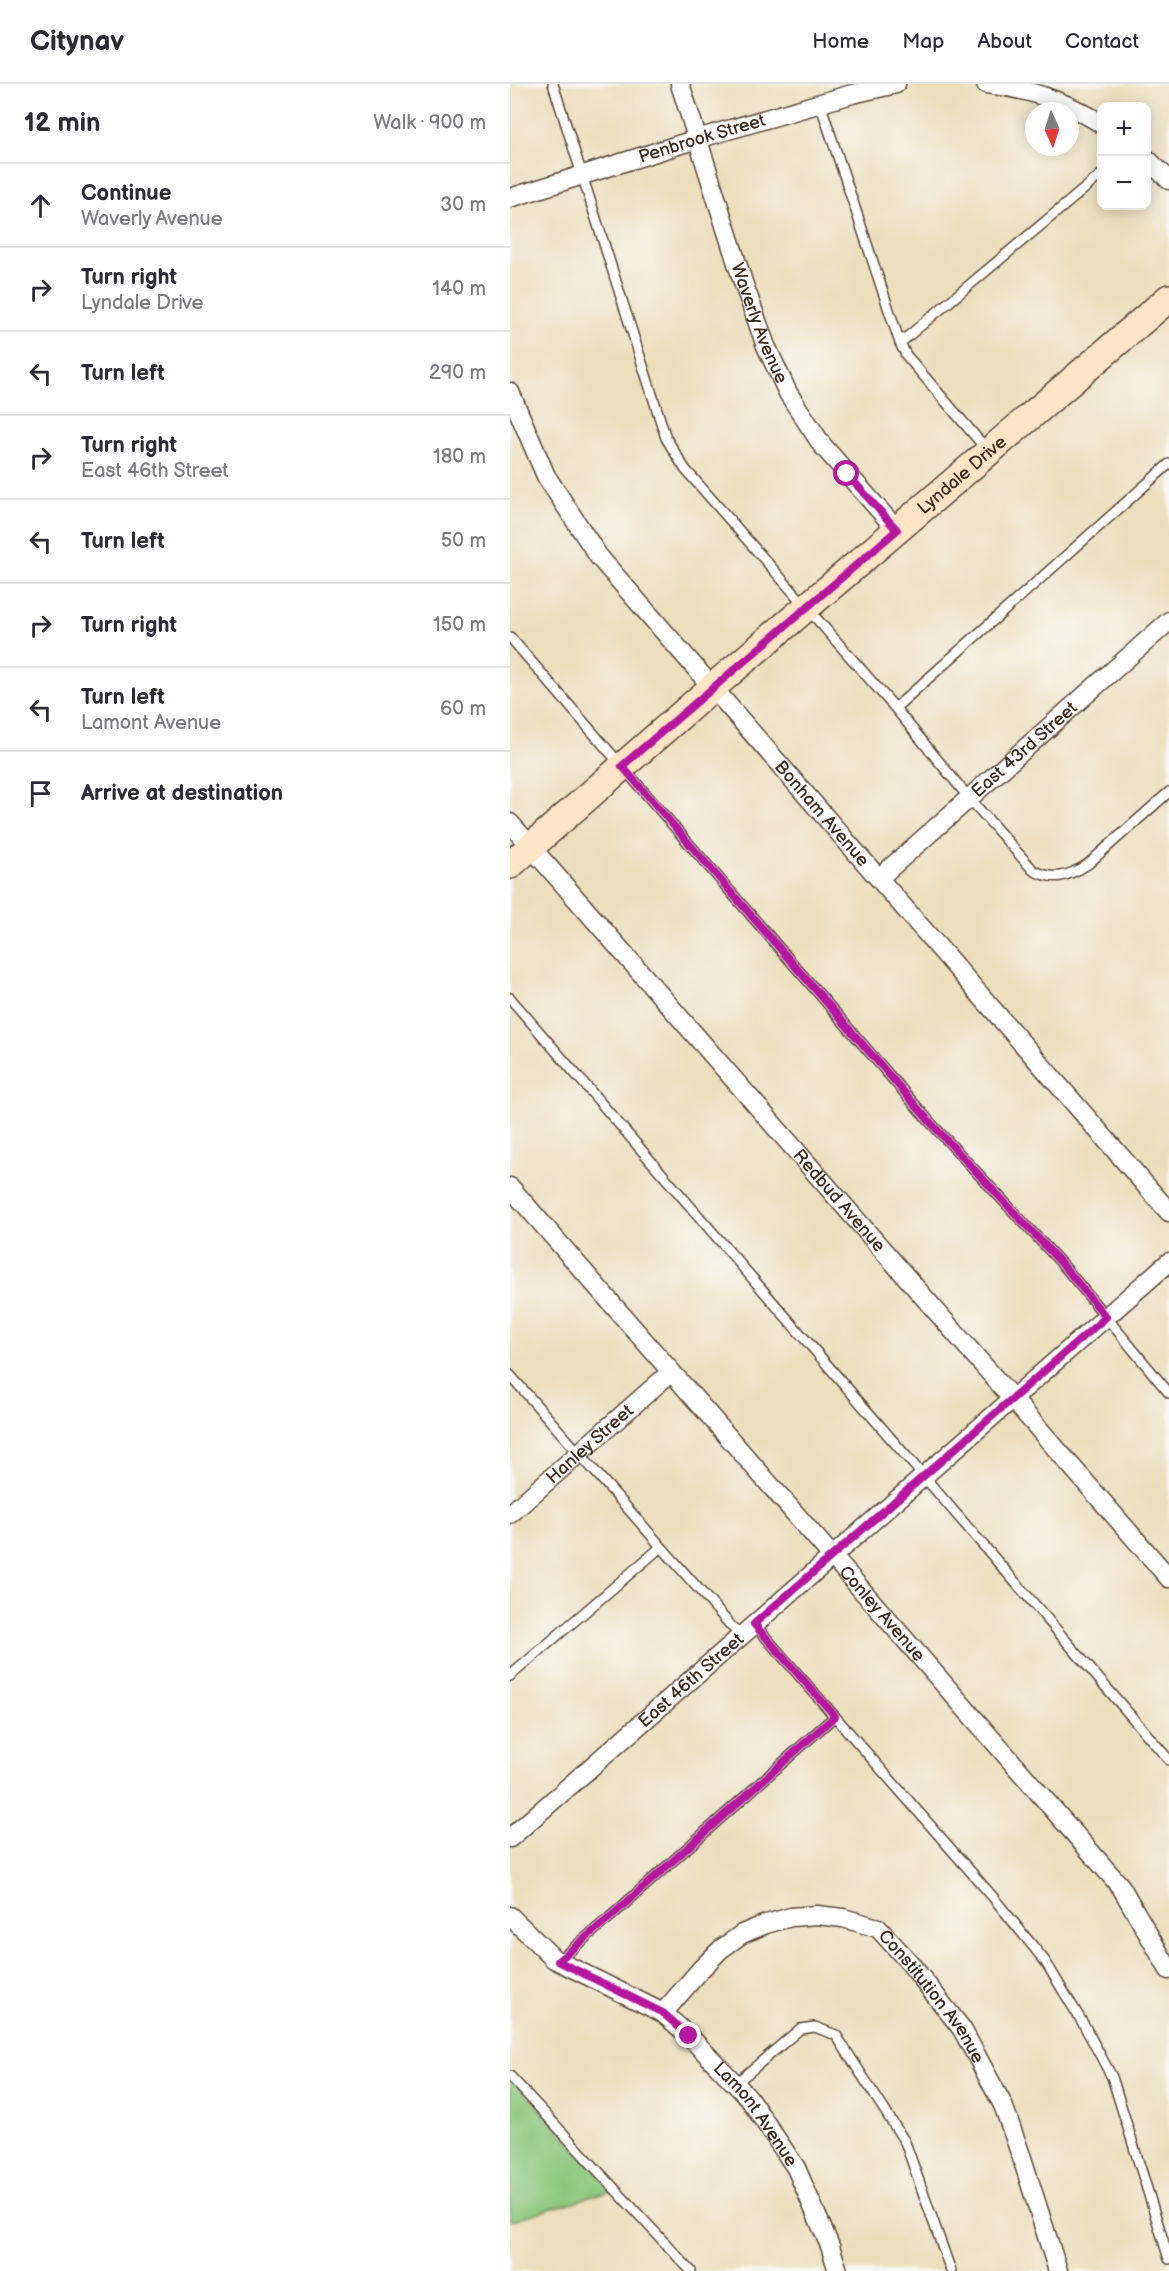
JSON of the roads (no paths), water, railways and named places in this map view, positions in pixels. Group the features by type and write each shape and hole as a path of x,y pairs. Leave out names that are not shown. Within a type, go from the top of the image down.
{"street":[{"name":"Waverly Avenue","path":"680,84 743,282 766,346 788,393 822,445 897,530"},
{"name":"Penbrook Street","path":"510,198 698,139 820,103 896,84"},
{"path":"986,84 1025,91 1057,101 1097,122"},
{"path":"1151,163 1169,180"},
{"name":"Lyndale Drive","path":"510,865 713,687 1169,298"},
{"name":"Bonham Avenue","path":"510,392 546,476 599,557 1169,1212"},
{"name":"East 43rd Street","path":"879,878 1169,621"},
{"name":"Redbud Avenue","path":"510,823 1169,1578"},
{"name":"Conley Avenue","path":"510,1187 1120,1887 1169,1970"},
{"name":"East 46th Street","path":"510,1838 1169,1262"},
{"name":"Hanley Street","path":"510,1514 671,1372"},
{"name":"Constitution Avenue","path":"663,2013 721,1949 742,1934 766,1924 791,1917 817,1915 843,1918 878,1929 909,1962 962,2029 1003,2105 1058,2271"},
{"name":"Lamont Avenue","path":"510,1916 558,1961 663,2013 689,2036 748,2097 796,2168 830,2246 838,2271"}],"lane":[{"path":"553,84 666,438 685,469 895,708 969,798 1033,870 1046,877 1055,878 1073,873 1088,864 1169,792"},
{"path":"820,103 900,343 906,355 988,452"},
{"path":"900,343 1097,177"},
{"path":"895,708 1169,464"},
{"path":"510,637 929,1121 1063,1265 1169,1393"},
{"path":"510,998 1169,1760"},
{"path":"510,1375 661,1547 835,1716 992,1896 1050,1970 1084,2025 1112,2077 1169,2259"},
{"path":"510,1676 661,1547"},
{"path":"558,1961 835,1716"},
{"path":"735,2084 800,2029 815,2027 836,2035 905,2142 951,2271"},
{"path":"510,2076 691,2271"}]}
